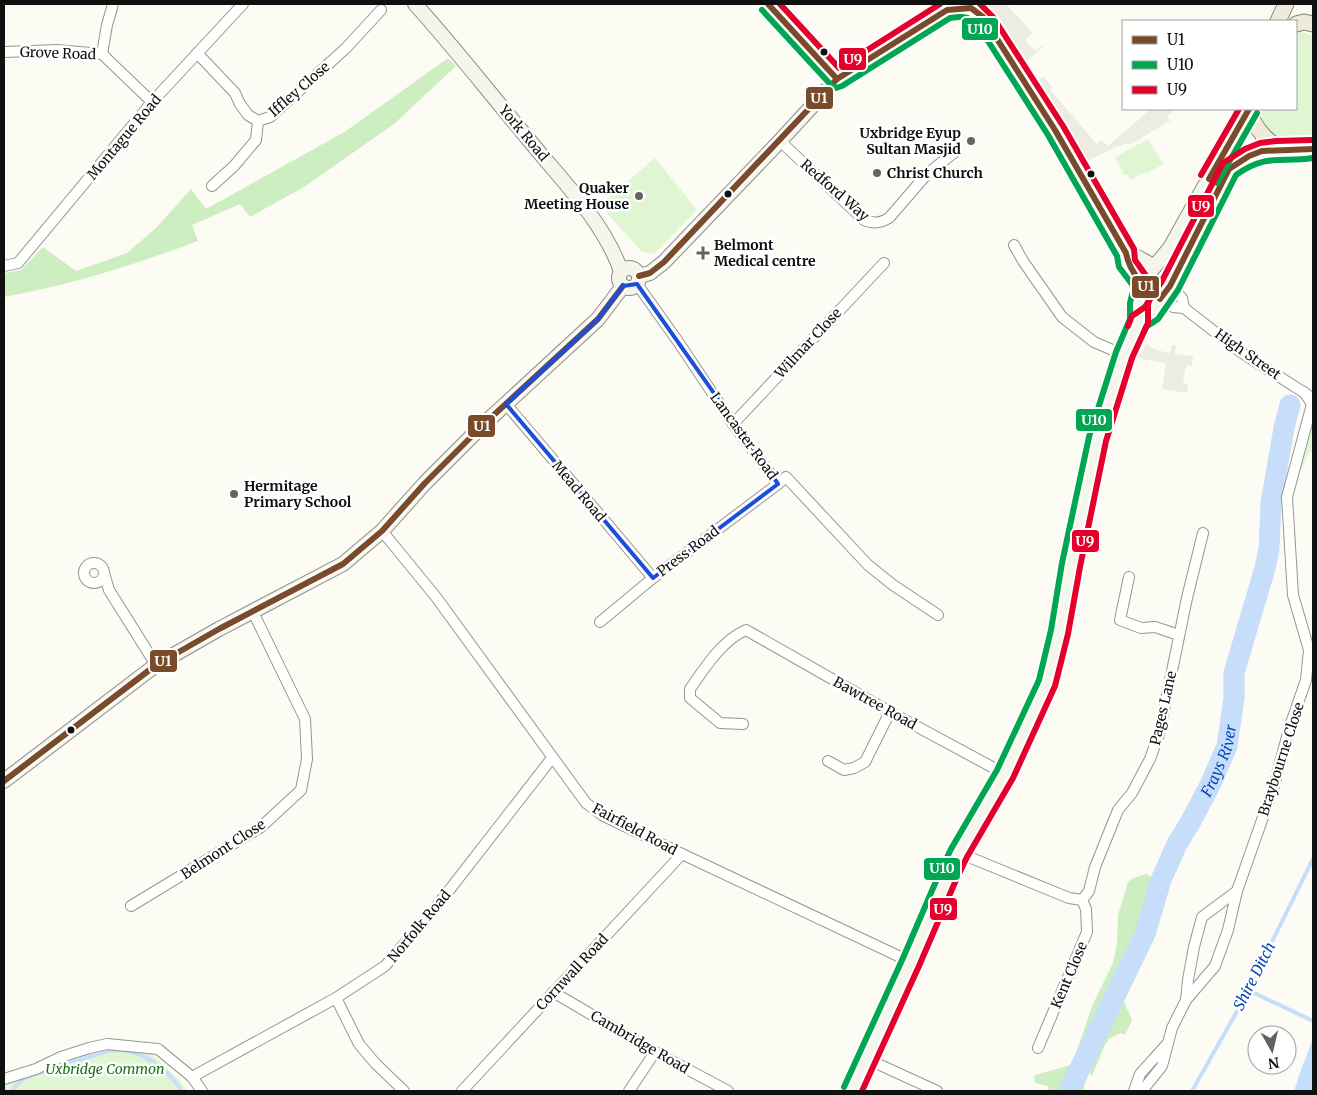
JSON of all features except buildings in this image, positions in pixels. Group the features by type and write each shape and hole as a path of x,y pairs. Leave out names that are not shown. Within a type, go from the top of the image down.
{"main road":[{"path":"1278,20 1286,4"},
{"path":"1297,24 1304,22 1313,24"},
{"path":"1249,110 1256,128 1266,138 1284,150 1310,153"}],"street":[{"path":"102,54 113,4"},
{"name":"Montague Road","path":"4,266 18,263 152,102 243,4"},
{"name":"York Road","path":"415,4 458,52 482,84 586,209 605,237 621,271"},
{"path":"638,280 637,271 631,267 621,271 619,279 623,286 632,288 638,280 664,262 837,79 947,10 965,5 977,10 986,22 1055,130 1126,253 1127,263 1143,285 1160,299"},
{"name":"Iffley Close","path":"197,53 235,93 248,115 258,121 270,117 351,42 381,10"},
{"name":"Grove Road","path":"4,52 57,50 102,54 152,102"},
{"path":"852,1091 959,853 1006,774 1048,683 1060,632 1072,556 1098,439 1124,355 1139,321 1139,304 1143,285 1149,273 1170,248 1249,110"},
{"path":"212,186 234,166 256,140 258,121"},
{"name":"Redford Way","path":"780,141 864,220 874,223 889,218 927,174 956,151"},
{"path":"1139,321 1151,313 1170,286 1229,169 1244,158 1255,153 1266,150 1284,150"},
{"path":"1014,245 1062,317 1094,342 1124,355"},
{"path":"1126,253 1134,254 1148,264 1156,266"},
{"name":"Wilmar Close","path":"733,424 884,263"},
{"name":"Lancaster Road","path":"638,280 733,424 778,484 786,477 868,566 938,615"},
{"path":"4,781 156,665 187,646 343,564 382,531 425,484 506,404 598,319 623,286"},
{"name":"High Street","path":"1170,286 1182,298 1184,308"},
{"name":"High Street","path":"1160,299 1173,307 1184,308 1244,354 1313,399"},
{"name":"Braybourne Close","path":"1142,1091 1162,1066 1172,1028 1186,1000 1215,966 1228,930 1237,891 1274,786 1306,680 1308,650 1293,595 1287,496 1312,404 1304,392"},
{"name":"Mead Road","path":"506,404 653,578"},
{"name":"Press Road","path":"600,622 653,578 778,484"},
{"name":"Fairfield Road","path":"382,531 436,597 586,803 602,815 911,962"},
{"name":"Pages Lane","path":"1082,900 1090,891 1095,866 1118,810 1132,793 1150,759 1159,734 1179,635 1203,533"},
{"path":"109,590 86,580 84,571 88,566 98,564 104,573 109,590 156,665"},
{"path":"91,583 101,580 104,573"},
{"path":"1129,577 1120,620 1141,628 1155,627 1179,635"},
{"name":"Belmont Close","path":"131,906 261,827 301,790 308,759 305,718 252,612"},
{"name":"Bawtree Road","path":"743,724 720,723 690,698 690,689 723,647 746,630 890,712 1006,774"},
{"path":"828,761 844,770 854,768 865,762 890,712"},
{"name":"Norfolk Road","path":"192,1077 336,998 385,966 433,911 552,758"},
{"path":"959,853 1069,898 1082,900"},
{"name":"Cornwall Road","path":"462,1091 682,854"},
{"name":"Braybourne Close","path":"1186,1000 1191,964 1202,916 1237,891"},
{"name":"Kent Close","path":"1038,1048 1087,932 1086,909 1082,900"},
{"name":"Cambridge Road","path":"553,992 655,1052 728,1091"},
{"path":"336,998 359,1044 375,1063 404,1091"},
{"path":"1134,1091 1140,1074 1168,1042"},
{"path":"4,1078 36,1069 61,1057 107,1044 158,1049 192,1077 202,1091"},
{"path":"629,1091 655,1052"},
{"path":"866,1059 937,1091"}],"highlighted area":[{"path":"637,284 778,484 653,578 506,404 598,319 623,286"}],"green space":[{"path":"1297,32 1313,35 1313,139 1291,145 1269,136 1252,110 1297,110"},
{"path":"448,58 456,66 394,124 304,187 250,217 240,204 192,225 198,241 102,274 4,297 4,273 21,270 43,247 76,271 127,253 156,228 191,189 206,209 346,131"},
{"path":"1148,139 1163,164 1131,180 1128,175 1124,175 1115,157"},
{"path":"655,158 697,210 654,254 641,251 600,205"},
{"path":"1313,417 1313,453 1310,451 1301,470 1298,470"},
{"path":"1146,874 1151,877 1160,894 1157,907 1142,930 1125,988 1124,1002 1132,1020 1125,1035 1121,1033 1109,1039 1105,1045 1092,1076 1090,1073 1084,1085 1085,1091 1048,1091 1048,1086 1035,1083 1034,1076 1072,1064 1093,1004 1113,963 1117,943 1118,915 1128,882 1133,878"},
{"name":"Uxbridge Common","path":"107,1044 152,1054 181,1082 187,1091 4,1091 4,1087 13,1076"}],"shaded area":[{"path":"950,4 1006,4 1033,33 1025,40 1035,51 1044,46 1026,62 1040,79 1044,77 1053,87 1050,90 1097,144 1101,140 1108,146 1150,110 1176,110 1167,116 1170,121 1129,145 1128,143 1114,148 1078,166 984,17"},
{"path":"1146,344 1156,350 1170,353 1172,345 1176,345 1175,354 1193,356 1192,366 1186,365 1183,383 1188,384 1187,393 1162,389 1166,363 1138,358"}],"water":[{"path":"1284,404 1296,407 1289,429 1278,427"},
{"path":"1313,1038 1313,1083 1300,1081"}],"waterway":[{"name":"Frays River","path":"1069,1091 1145,934 1161,880 1177,844 1211,783 1227,746 1234,698 1234,673 1269,549 1271,503 1284,428 1290,405"},
{"name":"Shire Ditch","path":"1192,1091 1240,1006 1313,859"},
{"path":"1248,990 1313,1021"},
{"path":"12,1091 21,1081 33,1075 103,1052 120,1050 141,1055 151,1060 168,1074 182,1091"},
{"path":"1305,1091 1313,1067"}],"transit line":[{"name":"U1","path":"768,4 837,79"},
{"name":"U9","path":"780,4 839,68 940,4"},
{"name":"U9","path":"862,1091 956,880 967,857 1013,778 1055,686 1068,634 1106,441 1132,358 1148,323 1148,305 1152,284 1135,260 1134,249 1063,126 993,17 980,4"},
{"name":"U1","path":"639,276 650,273 664,262 837,79 947,10 971,8 983,17 1055,130 1126,253 1134,273 1160,299 1170,286 1229,169 1249,156 1262,151 1313,149"},
{"name":"U10","path":"762,10 831,85 836,88 950,18 963,17 973,21 979,27 1048,135 1117,256 1119,267 1134,287 1130,303 1130,319 1116,352 1089,437 1062,563 1051,630 1039,680 997,770 951,849 844,1087"},
{"name":"U9","path":"1201,175 1238,110"},
{"name":"U1","path":"1209,179 1248,110"},
{"name":"U10","path":"1217,183 1257,113"},
{"name":"U9","path":"1128,326 1132,316 1145,307 1162,281 1223,163 1245,149 1260,143 1312,140"},
{"name":"U10","path":"1144,332 1146,327 1158,319 1178,290 1236,175 1247,168 1265,161 1313,158"},
{"name":"U1","path":"4,781 156,665 219,629 343,564 382,531 425,483 484,424 598,319 623,286"}],"place":[{"name":"Uxbridge Eyup Sultan Masjid","path":"971,141"},
{"name":"Christ Church","path":"877,173"},
{"name":"Quaker Meeting House","path":"639,196"},
{"name":"Belmont Medical centre","path":"703,253"},
{"name":"Hermitage Primary School","path":"234,494"}]}
